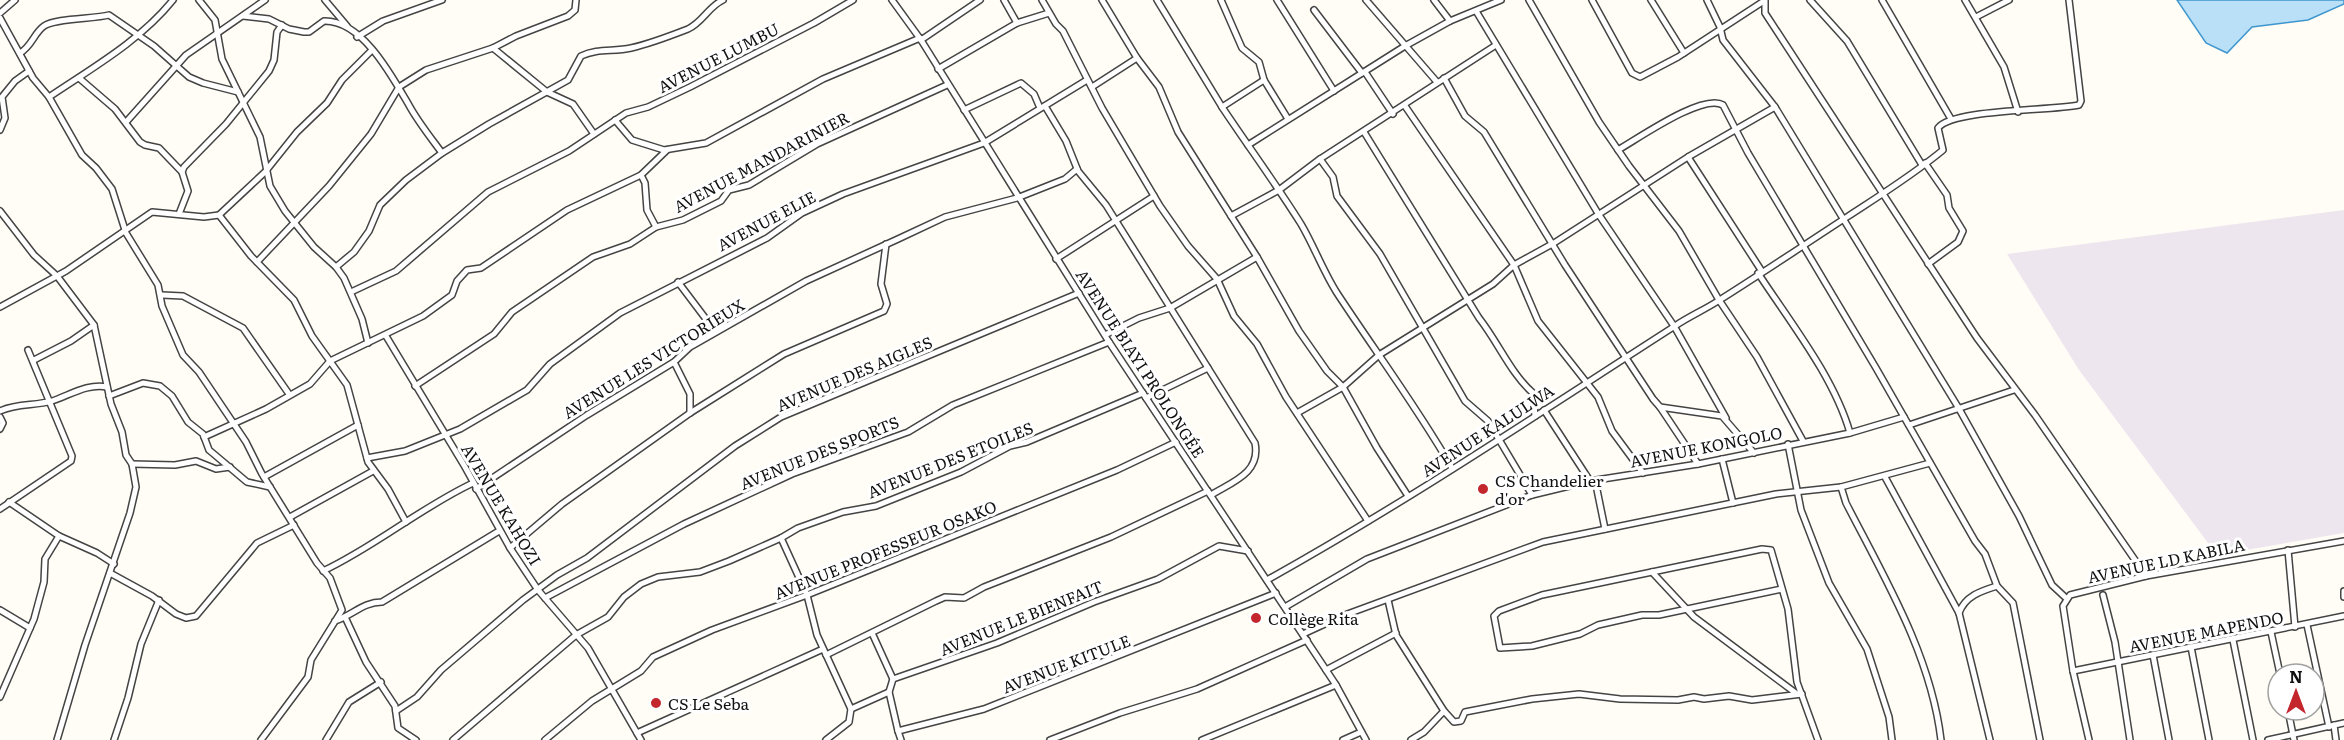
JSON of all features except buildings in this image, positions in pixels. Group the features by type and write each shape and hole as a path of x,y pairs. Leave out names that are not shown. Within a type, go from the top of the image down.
{"street":[{"path":"0,13 15,0"},
{"path":"48,97 106,61 173,0"},
{"path":"199,0 215,20 222,59 260,137 265,172 270,186 314,247 336,267 351,292 362,319 368,343"},
{"path":"127,121 186,56 265,0"},
{"path":"325,0 357,37 372,50 442,153"},
{"path":"357,37 383,21 442,0"},
{"path":"257,262 329,186 371,134 399,87 426,70 493,48 516,36 568,16 575,10 576,0"},
{"path":"336,267 354,252 369,231 380,205 406,180 442,153 572,77 581,56 600,50 628,49 689,28 698,23 710,7 723,0"},
{"name":"AVENUE LUMBU","path":"351,292 396,271 488,192 569,151 626,113 648,107 690,87 814,23 853,0"},
{"name":"AVENUE BIAYI PROLONGÉE","path":"892,0 920,39 1017,198 1109,342 1336,685 1366,740"},
{"path":"615,120 632,140 667,150 706,143 823,79 920,39 980,0"},
{"path":"1004,0 1017,23"},
{"path":"1042,0 1063,31 1087,80 1154,196 1188,246 1217,279 1234,316 1257,344 1368,522"},
{"path":"1102,0 1137,58 1159,87 1178,132 1257,257 1299,331 1327,370 1343,387 1377,448 1408,496"},
{"path":"1157,0 1222,107 1310,239 1336,291 1405,396 1424,419 1452,468"},
{"path":"1221,0 1242,48 1259,62 1264,80 1288,119"},
{"path":"1277,0 1334,91"},
{"path":"1366,0 1437,82"},
{"path":"1434,0 1450,21"},
{"path":"1248,145 1405,46 1450,21 1501,0"},
{"path":"1529,0 1591,109 1618,150 1679,231 1719,300 1757,357 1803,441"},
{"path":"1592,0 1636,77 1641,77 1684,53 1764,1 1765,13 1928,264 2146,576"},
{"path":"1651,0 1684,53"},
{"path":"1707,0 1723,40 1775,107 1958,407 2019,516 2052,585 2066,598 2063,606 2073,671 2089,740"},
{"path":"1810,0 1847,41 1923,164 1947,195 1949,208 1963,231 1958,242 1928,264"},
{"path":"1882,0 1951,119 2080,103 2068,0"},
{"path":"1965,0 2004,67 2018,112"},
{"path":"1976,17 2009,0"},
{"path":"1314,10 1393,114"},
{"path":"1476,11 1599,215 1674,326 1726,418 1754,453"},
{"path":"938,69 1017,23 1049,13"},
{"path":"20,53 27,49 38,32 51,22 109,15 114,16 136,35 154,46 176,67 203,83 238,92"},
{"path":"243,16 269,19 304,32 309,32 324,21 347,26"},
{"path":"0,18 29,71 48,97 82,155 96,168 112,189 126,232 150,270 162,295 162,306 183,355 199,372 246,442 270,487 323,571 330,578 342,604 342,610 311,660 308,677 261,740"},
{"path":"182,171 192,157 226,124 269,71 282,25"},
{"path":"1231,216 1279,190 1320,159 1393,114 1437,82 1496,45"},
{"path":"493,48 547,92 573,104 594,134"},
{"path":"0,307 57,276 126,232 152,212 204,217 219,214 265,172 297,132 327,103 342,80 372,50"},
{"path":"1092,87 1137,58"},
{"path":"0,130 5,118 2,97 15,81 29,71"},
{"path":"79,78 127,121 140,142 159,148 182,171 188,191 179,214"},
{"path":"1443,78 1465,116 1484,132 1627,358 1698,464"},
{"name":"AVENUE ELIE","path":"367,458 405,451 445,436 527,390 550,364 575,348 611,318 767,238 802,213 865,184 890,179 984,144 1087,80"},
{"path":"1222,107 1264,80"},
{"path":"637,733 872,633 945,597 964,598 984,586 1112,537 1210,493 1252,469 1257,450 1255,443 1097,191 1077,169 1065,141 1034,94 1022,83 963,110"},
{"name":"AVENUE MANDARINIER","path":"415,386 494,334 512,312 593,257 630,244 656,227 683,220 721,201 729,190 749,185 817,144 947,85"},
{"path":"1618,150 1692,108 1712,101 1723,105 1930,464 1985,554 1997,586 2013,603 2040,740"},
{"path":"1405,106 1514,265 1538,321 1602,403 1612,431 1643,473"},
{"path":"1298,412 1343,387 1379,355 1493,284 1514,265 1554,243 1688,157 1775,107"},
{"name":"AVENUE KALULWA","path":"1267,580 1368,522 1500,440 1585,382 1719,300 1884,193 1943,150 1944,144 1938,128 1951,119"},
{"path":"1364,132 1479,318 1498,342 1516,377 1533,393 1535,416"},
{"path":"204,437 266,409 310,384 330,362 423,316 452,295 457,281 467,270 481,268 567,210 641,175 667,150"},
{"path":"1688,157 1832,388 1844,412 1850,433"},
{"path":"1320,159 1333,177 1337,196 1380,254 1425,328 1465,401 1485,417 1532,495"},
{"name":"AVENUE LES VICTORIEUX","path":"476,489 587,415 674,362 690,347 715,331 806,281 945,217 1017,198 1065,179 1077,169"},
{"path":"641,175 645,183 647,210 656,227"},
{"path":"1056,259 1154,196"},
{"path":"0,211 34,255 57,276 94,325 109,396 122,432 126,455 132,464 135,500 85,645 57,740"},
{"path":"219,214 257,262 294,300 312,336 350,392 367,458 373,471 388,489 406,522"},
{"path":"510,548 562,504 690,413 784,354 884,311 887,304 880,284 886,244"},
{"path":"1105,335 1139,318 1170,308 1257,257"},
{"path":"678,282 715,331"},
{"name":"AVENUE DES AIGLES","path":"396,711 417,697 441,670 508,612 557,575 586,558 735,446 781,417 1079,293"},
{"path":"162,295 183,296 243,328 289,394"},
{"path":"34,360 71,341 94,325"},
{"name":"AVENUE KAHOZI","path":"386,336 499,531 538,590 588,648 641,740"},
{"name":"AVENUE DES SPORTS","path":"545,598 684,524 792,474 908,432 953,405 1109,342"},
{"path":"0,508 71,461 72,456 28,350"},
{"path":"674,362 690,394 690,413"},
{"name":"AVENUE DES ETOILES","path":"453,740 576,635 608,617 624,597 641,584 658,577 700,572 822,519 855,509 876,506 934,480 961,472 1010,446 1027,442 1145,396 1208,368"},
{"path":"109,396 142,383 154,383 166,389 183,415 204,437 209,450 247,482 270,487"},
{"path":"0,411 15,405 51,401 98,386 107,387"},
{"path":"1909,425 2014,390"},
{"path":"1660,407 1714,413 1726,418"},
{"path":"1544,410 1592,480 1605,529"},
{"path":"0,417 3,426 0,429"},
{"name":"AVENUE KONGOLO","path":"1285,608 1367,558 1532,495 1592,480 1698,464 1850,433 1904,417"},
{"path":"264,477 358,425"},
{"name":"AVENUE PROFESSEUR OSAKO","path":"545,740 610,688 641,670 653,657 712,630 807,596 1117,470 1176,442"},
{"path":"1788,444 1801,510 1829,583 1867,649 1889,717 1892,740"},
{"path":"1722,459 1733,503"},
{"path":"132,464 175,465 196,461 216,469 230,467"},
{"path":"1050,740 1120,713 1197,689 1305,637 1342,616 1543,542 1733,503 1840,487 1930,464"},
{"path":"290,517 373,471"},
{"path":"1885,477 1959,613 1990,740"},
{"path":"323,571 432,504 473,483"},
{"path":"1840,487 1917,647 1936,707 1941,740"},
{"path":"9,502 59,536 97,552 114,564"},
{"path":"110,573 159,600 182,617 196,616 243,563 256,543 294,525"},
{"path":"335,621 357,612 364,604 382,602 499,531"},
{"path":"0,697 30,628 44,582 45,559 59,536"},
{"path":"781,538 807,596 824,652 851,709 849,722 826,740"},
{"name":"AVENUE LD KABILA","path":"2066,598 2075,593 2146,576 2344,541"},
{"name":"AVENUE LE BIENFAIT","path":"893,680 997,643 1094,602 1158,579 1220,546 1248,551"},
{"path":"1782,589 1598,625 1580,634 1532,646 1500,648 1496,612 1542,596 1762,549 1771,550 1788,609 1799,694 1818,740"},
{"path":"2288,550 2295,627"},
{"path":"1652,572 1685,608 1799,694"},
{"path":"1959,613 1962,604 1971,597 1997,586"},
{"path":"2344,591 2344,597"},
{"name":"AVENUE KITULE","path":"898,730 984,709 1276,593"},
{"path":"2103,595 2118,663 2130,740"},
{"path":"114,740 128,698 141,644 159,600"},
{"path":"1388,600 1395,633 1452,722 1461,721 1465,712 1532,699 1579,694 1620,699 1678,700 1729,696 1752,700 1799,694"},
{"path":"0,610 30,628"},
{"name":"AVENUE MAPENDO","path":"2073,671 2344,616"},
{"path":"345,617 366,662 381,682 396,711 398,728 402,733 416,740"},
{"path":"2307,624 2336,740"},
{"path":"2271,632 2277,662"},
{"path":"872,633 893,680 890,692 901,740"},
{"path":"1326,670 1395,633"},
{"path":"2233,640 2253,740"},
{"path":"2191,647 2209,740"},
{"path":"2153,655 2169,740"},
{"path":"326,740 349,702 381,682"},
{"path":"1202,740 1336,685"},
{"path":"851,709 890,692"},
{"path":"1411,740 1424,732 1444,711"},
{"path":"2290,722 2293,737"},
{"path":"2268,740 2293,737 2344,723"},
{"path":"1343,740 1361,732"}],"shaded area":[{"path":"2344,210 2344,533 2217,555 2079,370 2007,254"}],"water":[{"path":"2177,0 2344,0 2344,4 2308,20 2252,27 2227,53 2206,43"}],"place":[{"name":"CS Chandelier d'or","path":"1483,489"},
{"name":"Collège Rita","path":"1256,618"},
{"name":"CS Le Seba","path":"656,703"}]}
